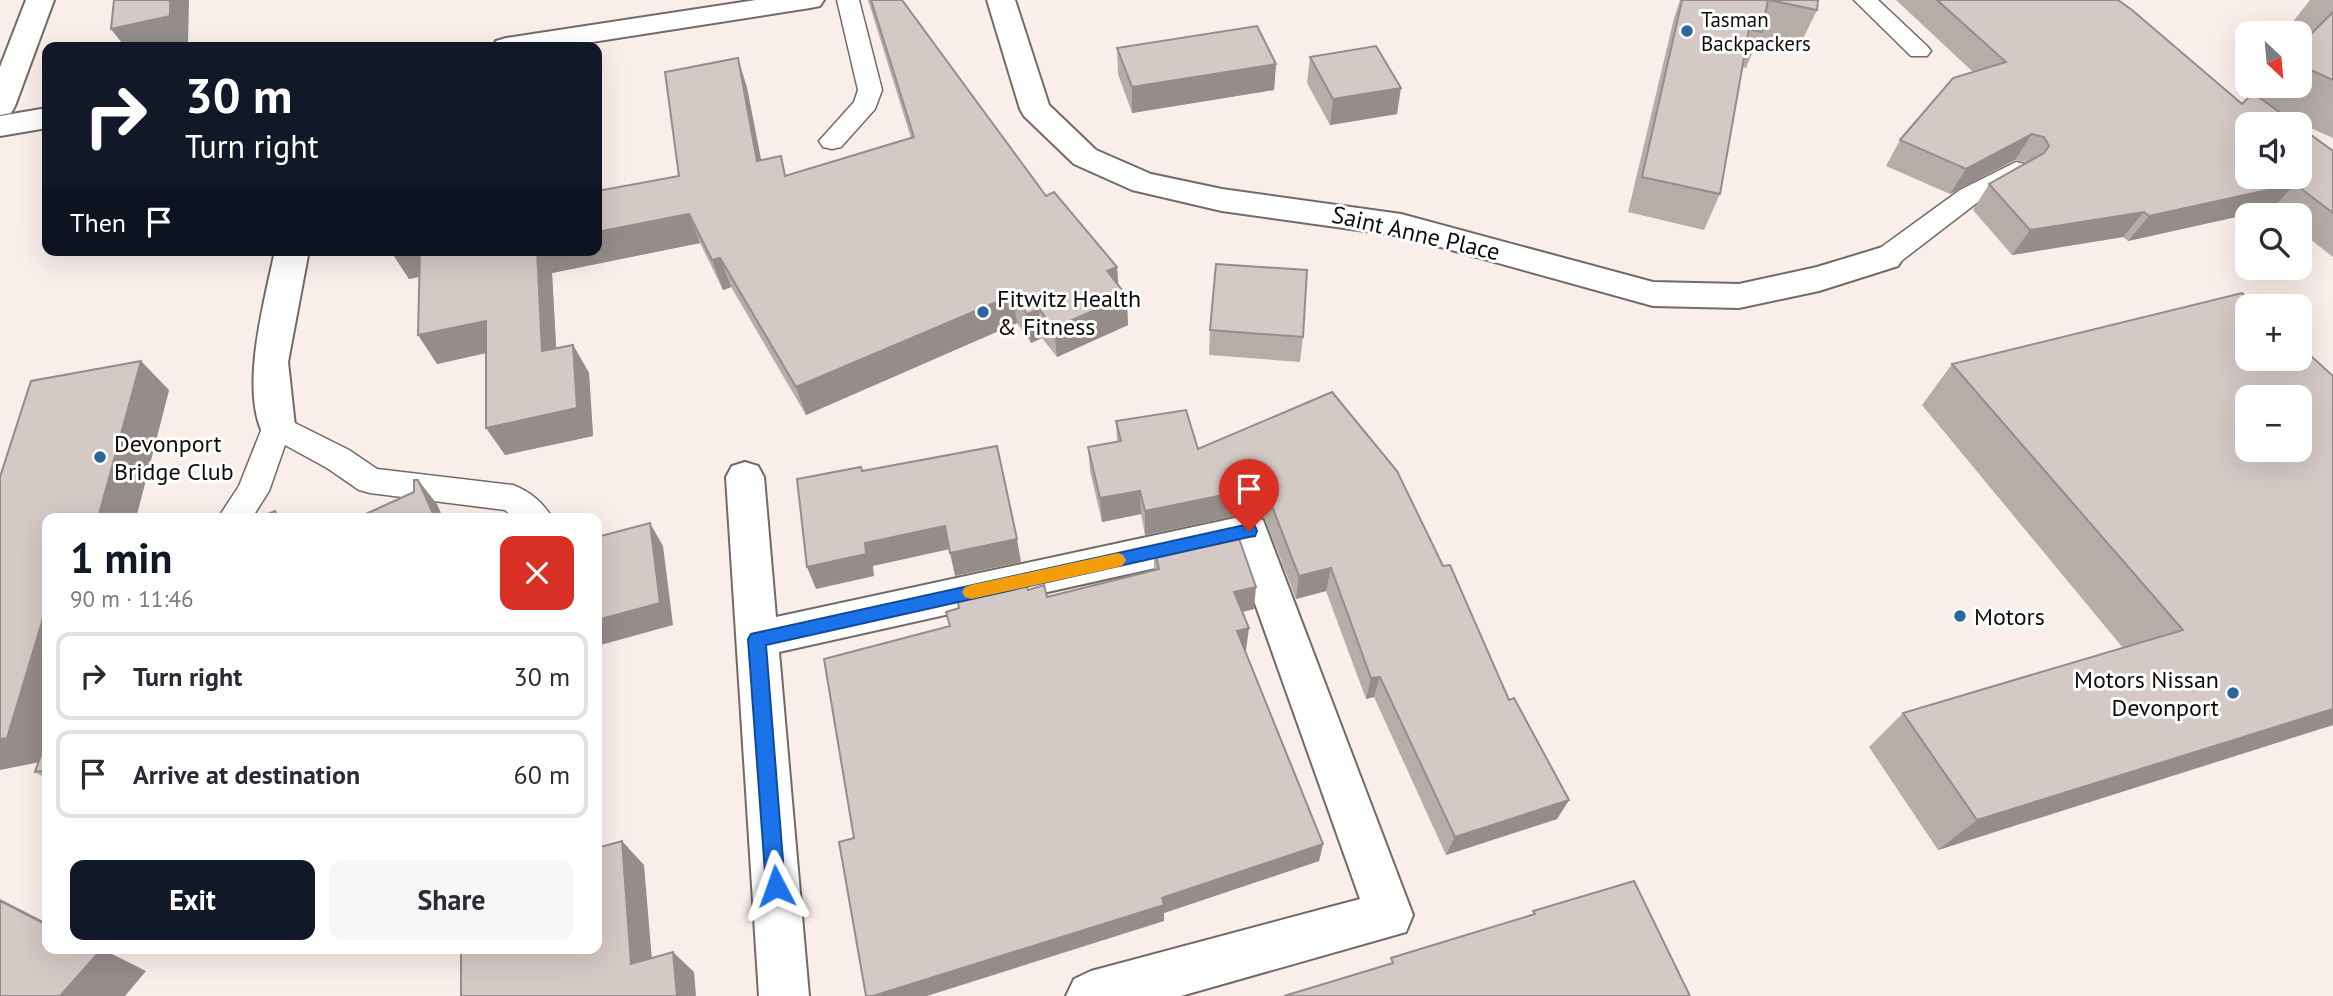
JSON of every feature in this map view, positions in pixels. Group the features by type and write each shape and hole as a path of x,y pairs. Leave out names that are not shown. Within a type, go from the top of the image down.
{"street":[{"path":"0,106 40,0"},
{"path":"528,42 657,12 810,0"},
{"name":"Saint Anne Place","path":"1000,0 1035,108 1085,158 1143,183 1222,200 1401,225 1653,294 1739,296 1819,279 1886,258"},
{"path":"0,126 42,119"},
{"path":"278,426 270,362 291,256"},
{"path":"745,477 784,996"},
{"path":"757,639 1249,531 1389,915 1091,996"}],"lane":[{"path":"832,141 866,104 870,90 848,0"},
{"path":"1865,0 1919,51"},
{"path":"1886,258 1969,196 2016,170"},
{"path":"238,513 253,491 278,426 338,459 370,481 513,498 530,513"}],"building":[{"path":"114,0 170,0 170,16 111,29"},
{"path":"871,0 902,0 1046,196 1054,192 1117,267 1107,271 1127,296 1054,328 1039,309 1027,314 1013,295 796,387 720,258 712,260 689,214 602,231 602,190 679,176 665,72 738,58 757,161 781,156 785,176 914,137"},
{"path":"1682,0 1768,0 1762,32 1749,29 1720,194 1642,177"},
{"path":"1769,0 1818,0 1817,10"},
{"path":"1937,0 2118,0 2242,104 2248,98 2260,98 2279,112 2235,112 2235,189 2272,189 2149,216 2144,212 2030,230 1989,184 2044,153 2049,146 2044,137 2032,134 1966,169 1900,140 1953,78 2006,62"},
{"path":"2333,12 2333,80 2312,70 2312,33"},
{"path":"1257,26 1276,64 1132,87 1117,48"},
{"path":"1376,46 1401,88 1333,99 1310,57"},
{"path":"2312,136 2333,151 2333,213 2302,189 2312,189"},
{"path":"420,256 537,256 542,351 573,345 577,408 486,428 486,321 418,335"},
{"path":"1216,264 1307,270 1303,337 1210,330"},
{"path":"2235,295 2235,371 2312,371 2312,357 2333,376 2333,709 1977,820 1903,713 2183,630 1952,364"},
{"path":"141,361 99,513 42,513 42,622 7,738 0,739 0,477 31,381"},
{"path":"1332,392 1397,471 1443,566 1450,565 1509,700 1514,698 1569,800 1455,837 1380,677 1371,678 1331,568 1299,576 1268,496 1252,489 1145,511 1140,491 1100,498 1088,447 1121,441 1116,421 1186,410 1198,449"},
{"path":"997,446 1017,539 950,553 945,526 865,543 866,554 807,567 797,479 861,467 862,471"},
{"path":"414,480 418,480 433,513 368,513 414,492"},
{"path":"650,523 660,603 602,619 602,536"},
{"path":"1236,530 1256,587 1234,592 1249,628 1237,631 1323,844 1162,898 1164,905 866,996 839,842 854,838 824,659 950,626 946,612 959,608 956,592 1025,577 1028,590 1044,585 1047,597 1159,569 1154,548"},
{"path":"42,752 42,771 35,772"},
{"path":"622,841 631,964 673,952 677,996 461,996 461,954 602,954 602,847"},
{"path":"1634,881 1690,996 1284,996 1393,963 1391,958 1535,914 1533,911"},
{"path":"0,901 42,922 42,954 97,954 60,996 0,996"}],"slow traffic":[{"path":"971,592 1118,560"}],"place":[{"name":"Tasman Backpackers","path":"1687,31"},
{"name":"Fitwitz Health & Fitness","path":"983,312"},
{"name":"Devonport Bridge Club","path":"100,457"},
{"name":"Motors","path":"1960,616"},
{"name":"Motors Nissan Devonport","path":"2233,693"}],"route":[{"path":"776,886 757,639 1249,531"}]}
